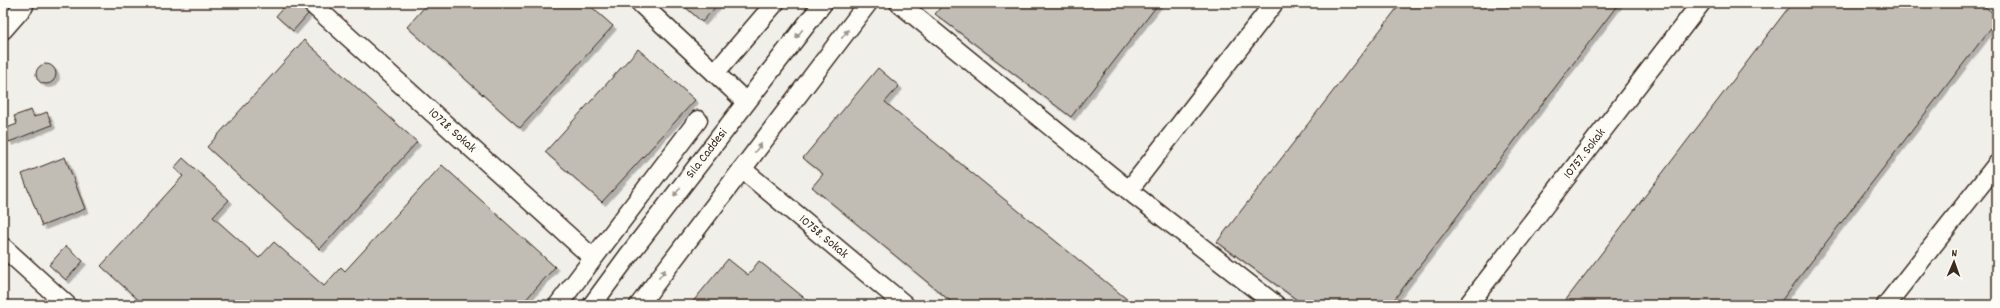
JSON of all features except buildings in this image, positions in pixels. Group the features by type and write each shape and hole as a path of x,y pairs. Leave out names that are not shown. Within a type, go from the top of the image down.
{"street":[{"path":"3,30 24,6 20,3"},
{"name":"10728. Sokak","path":"311,3 593,258"},
{"path":"640,3 746,102"},
{"path":"715,73 775,3"},
{"name":"Sıla Caddesi","path":"592,305 823,3"},
{"path":"639,305 868,3"},
{"path":"899,3 1129,190 1276,305"},
{"path":"1129,190 1274,3"},
{"name":"10757. Sokak","path":"1468,305 1701,3"},
{"path":"558,305 698,120"},
{"path":"1886,305 1997,164"},
{"name":"10758. Sokak","path":"742,169 905,305"},
{"path":"3,247 67,305"}]}
